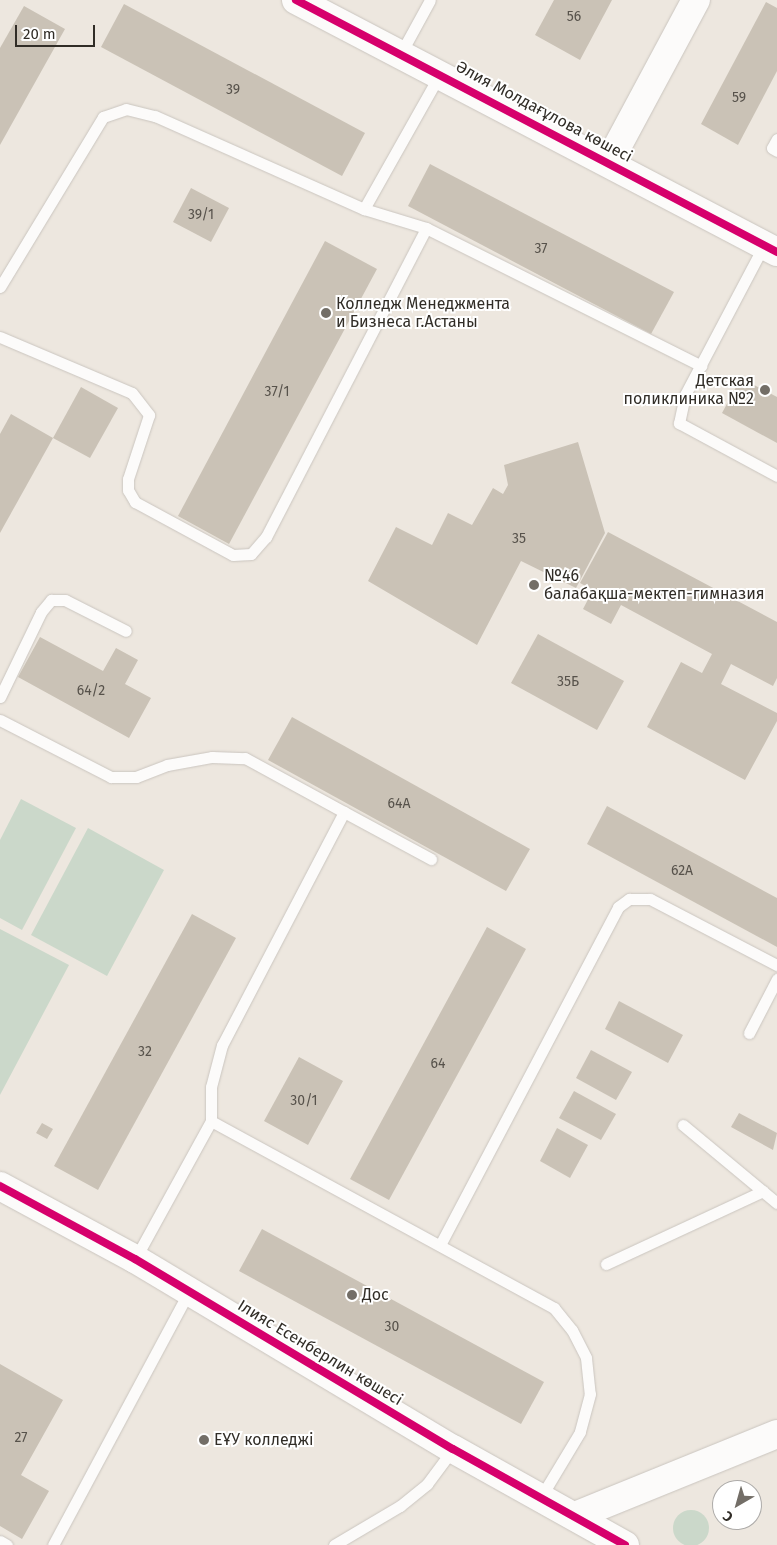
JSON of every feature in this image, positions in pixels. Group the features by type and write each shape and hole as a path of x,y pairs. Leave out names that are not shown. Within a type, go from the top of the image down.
{"street":[{"name":"Әлия Молдағұлова көшесі","path":"296,0 441,73 771,249"},
{"path":"610,162 696,0"},
{"name":"Ілияс Есенберлин көшесі","path":"0,1186 136,1259 453,1449 626,1545"},
{"path":"575,1516 777,1434"},
{"path":"575,1516 615,1545"}],"lane":[{"path":"401,53 430,0"},
{"path":"364,209 441,73"},
{"path":"0,287 103,117 126,109 154,116 364,209 426,228 701,366"},
{"path":"777,139 772,148 777,151"},
{"path":"0,337 132,393 149,415 128,479 128,490 135,502 233,555 251,554 266,538 426,228"},
{"path":"771,249 685,395 680,422 777,476"},
{"path":"0,697 41,612 51,600 65,600 126,631"},
{"path":"0,720 110,777 136,777 167,765 212,757 245,758 431,859"},
{"path":"136,1259 212,1121 211,1087 222,1045 344,812"},
{"path":"440,1245 618,907 629,900 650,899 777,965"},
{"path":"749,1034 777,979"},
{"path":"212,1121 554,1308 572,1330 586,1358 590,1394 580,1432 541,1497"},
{"path":"683,1125 777,1203"},
{"path":"606,1264 763,1191"},
{"path":"53,1545 190,1291"},
{"path":"334,1545 400,1506 427,1484 453,1449"},
{"path":"0,1541 7,1545"}],"green space":[{"path":"21,799 76,828 22,930 0,918 0,840"},
{"path":"88,828 164,870 107,976 31,935"},
{"path":"0,929 69,965 0,1095"},
{"path":"691,1510 698,1511 704,1515 708,1521 708,1535 704,1541 698,1545 691,1546 684,1545 678,1541 674,1535 673,1528 674,1521 678,1515 684,1511"}],"building":[{"path":"554,0 612,0 580,60 535,35"},
{"path":"766,2 777,8 777,71 738,145 701,124"},
{"path":"124,4 365,133 342,176 101,47"},
{"path":"24,6 65,29 0,145 0,48"},
{"path":"430,164 674,292 651,334 408,206"},
{"path":"191,188 229,208 211,242 173,222"},
{"path":"325,241 377,269 229,544 178,516"},
{"path":"741,378 777,397 777,443 722,413"},
{"path":"81,387 118,408 90,458 53,438"},
{"path":"11,414 53,438 0,533 0,434"},
{"path":"578,442 605,533 576,588 521,561 477,645 368,581 396,527 432,545 448,513 472,525 493,488 503,494 508,485 504,465"},
{"path":"608,532 777,622 777,678 773,686 731,664 721,684 777,713 777,721 745,780 647,727 681,662 702,673 712,654 621,605 611,624 583,609 593,590 580,583"},
{"path":"538,634 624,681 597,730 511,683"},
{"path":"40,637 103,671 116,648 138,660 125,684 151,698 129,738 18,677"},
{"path":"292,717 530,849 506,891 268,760"},
{"path":"607,806 777,898 777,947 587,844"},
{"path":"192,914 236,938 98,1190 54,1166"},
{"path":"487,927 526,949 389,1200 350,1179"},
{"path":"619,1001 683,1035 668,1063 605,1029"},
{"path":"591,1050 632,1072 616,1100 576,1078"},
{"path":"299,1057 343,1081 308,1145 264,1121"},
{"path":"574,1091 616,1114 601,1140 559,1118"},
{"path":"739,1113 777,1133 773,1150 731,1127"},
{"path":"42,1123 53,1129 47,1139 36,1133"},
{"path":"557,1128 588,1145 570,1178 540,1161"},
{"path":"262,1229 544,1382 521,1424 239,1271"},
{"path":"0,1364 63,1400 21,1475 49,1491 22,1539 0,1526"}],"cycle path":[{"path":"296,0 777,252"},
{"path":"0,1186 135,1259 453,1449 625,1545"}],"place":[{"name":"Колледж Менеджмента и Бизнеса г.Астаны","path":"326,313"},
{"name":"Детская поликлиника №2","path":"765,390"},
{"name":"№46 балабақша-мектеп-гимназия","path":"534,585"},
{"name":"Дос","path":"352,1295"},
{"name":"ЕҰУ колледжі","path":"204,1440"}]}
